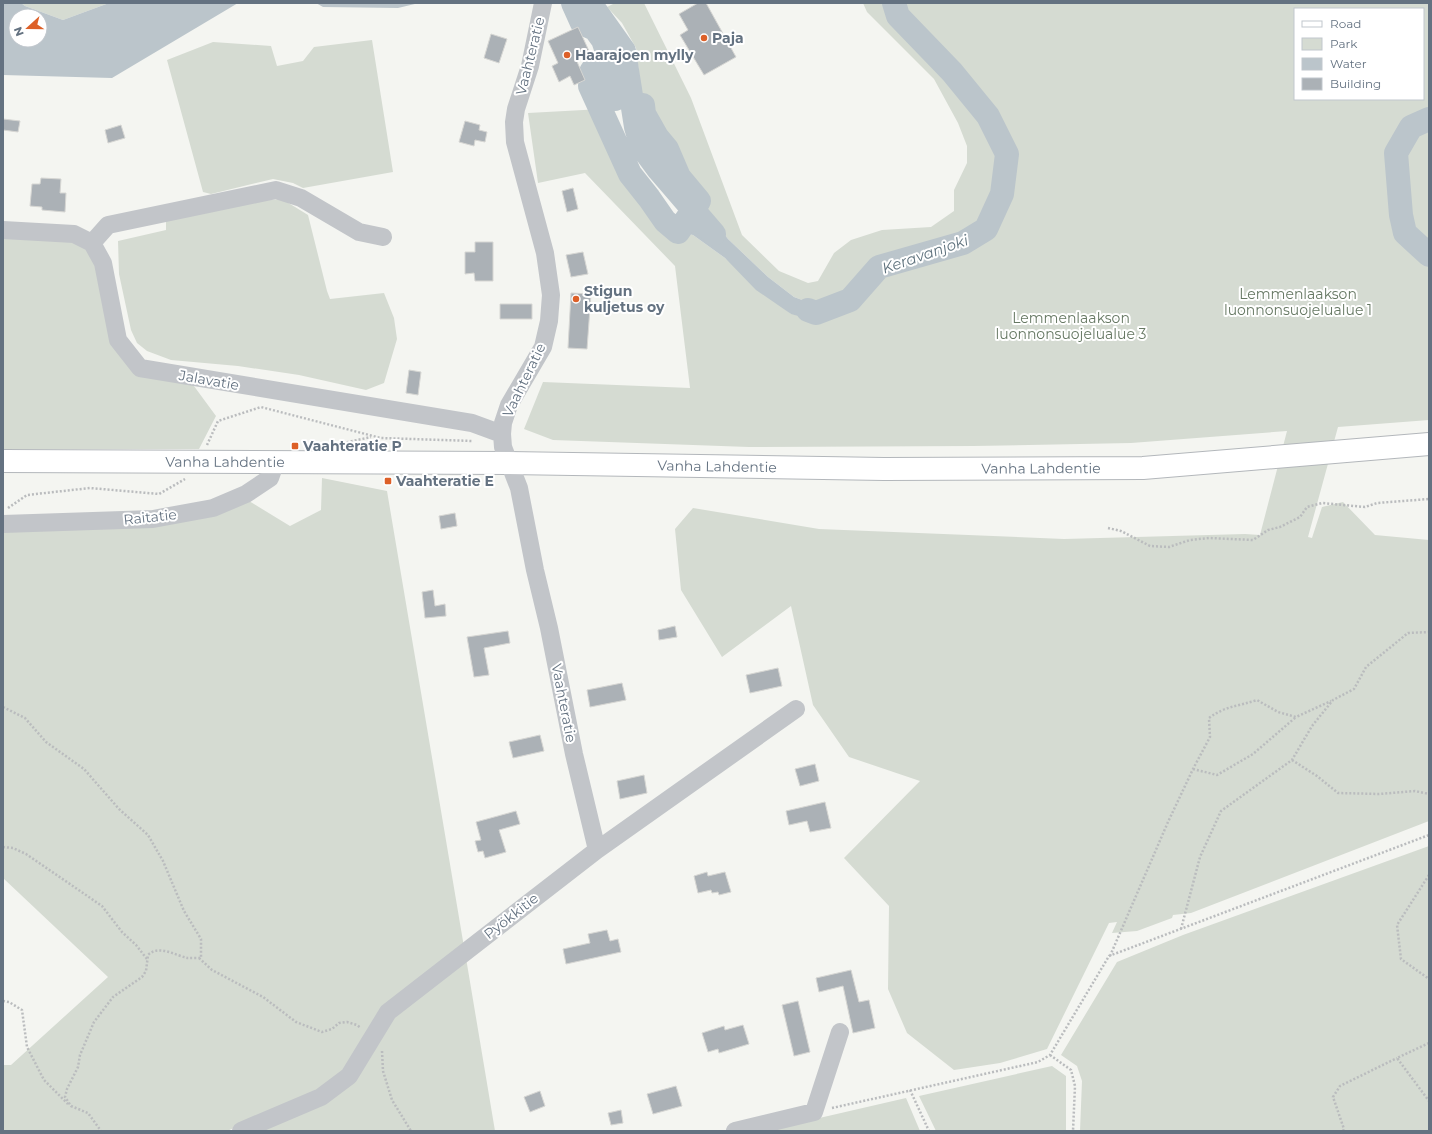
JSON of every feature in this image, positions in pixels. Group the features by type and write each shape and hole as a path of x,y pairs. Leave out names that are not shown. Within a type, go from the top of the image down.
{"main road":[{"name":"Vanha Lahdentie","path":"3,461 509,463 884,470 1143,468 1429,444"}],"street":[{"name":"Vaahteratie","path":"543,3 530,66 516,109 514,122 515,142 545,253 551,295 549,321 543,347 509,405 503,423 502,434 503,447 519,488 574,754 597,850"},
{"path":"3,230 74,234 92,243 108,225 276,190 301,198 359,232 383,237"},
{"name":"Jalavatie","path":"92,243 103,263 118,340 140,368 472,423 502,434"},
{"name":"Raitatie","path":"3,524 152,519 213,508 246,494 270,478 276,461"},
{"name":"Pyökkitie","path":"241,1131 321,1097 349,1076 388,1012 597,850 796,708"},
{"path":"736,1131 814,1112 840,1032"}],"path":[{"path":"207,445 218,421 261,407 374,437 474,441"},
{"path":"337,444 374,437"},
{"path":"3,511 27,496 90,488 159,494 186,479"},
{"path":"1108,528 1121,531 1150,546 1169,547 1190,540 1209,538 1253,540 1268,530 1280,527 1300,517 1307,507 1322,503 1338,506 1365,507 1378,503 1429,499"},
{"path":"1193,769 1218,775 1253,754 1296,717 1354,689 1366,667 1408,633 1429,632"},
{"path":"814,1112 1038,1062 1050,1055 1109,956 1168,822 1210,737 1209,718 1218,711 1258,700 1278,712 1296,717"},
{"path":"1180,930 1200,857 1221,811 1292,760 1312,726 1333,700"},
{"path":"3,707 25,718 46,742 84,769 119,809 148,835 163,861 184,911 201,939 201,958 199,958"},
{"path":"1292,760 1317,776 1338,793 1379,794 1415,791 1429,794"},
{"path":"1425,794 1429,798"},
{"path":"1109,956 1429,835"},
{"path":"3,847 13,848 26,854 102,906 122,932 136,944 148,959"},
{"path":"1429,875 1397,925 1402,959 1429,979"},
{"path":"71,1106 65,1097 67,1089 78,1067 80,1055 94,1022 113,997 142,978 146,971 148,955 152,951 160,950 187,958 199,958 212,970 263,997 296,1022 322,1032 332,1029 339,1023 347,1022 357,1025 373,1036 380,1045 383,1059 383,1070 392,1100 412,1131"},
{"path":"3,1001 8,1002 22,1010 26,1047 44,1080 71,1106 88,1113 102,1131"},
{"path":"1343,1131 1344,1129 1333,1097 1340,1086 1429,1044"},
{"path":"1050,1055 1071,1070 1075,1086 1073,1131"},
{"path":"1397,1058 1429,1101"},
{"path":"910,1090 929,1131"}],"green space":[{"path":"21,3 109,3 63,20 48,14 48,8 30,8"},
{"path":"615,3 644,3 691,98 742,235 779,271 808,283 818,281 834,253 851,240 882,230 931,227 954,211 954,190 967,163 967,146 958,123 934,79 867,12 863,3 1429,3 1429,420 1338,427 1308,537 1312,538 1322,507 1343,502 1375,535 1429,540 1429,821 1191,913 1173,915 1172,918 1137,931 1112,933 1117,922 1109,923 1047,1049 1000,1063 954,1070 907,1033 888,989 889,906 844,858 920,781 849,757 813,705 791,606 722,657 681,590 675,529 693,508 819,529 1064,539 1245,534 1260,535 1287,431 1131,443 973,446 749,447 553,440 524,429 543,382 690,388 675,266 585,173 538,183 528,113 602,109 630,174 665,221 678,232 693,235 725,258 791,314 834,298 813,304 794,297 768,277 728,239 679,177 667,149 657,137 644,114 636,48 622,23 607,7"},
{"path":"372,40 393,172 303,188 293,183 273,179 211,194 203,192 167,60 213,42 271,46 277,66 303,61 314,47"},
{"path":"282,199 308,215 330,299 384,293 394,318 397,339 384,383 366,390 299,375 238,366 171,360 147,351 137,343 131,330 119,274 118,241 166,230 166,219 267,200"},
{"path":"3,237 75,241 90,247 136,373 191,382 216,416 199,449 3,449"},
{"path":"322,478 387,491 464,947 381,1010 344,1071 317,1092 227,1131 3,1131 3,1065 11,1065 108,977 3,878 3,529 249,501 290,526 321,510"},
{"path":"1429,846 1429,1131 1080,1131 1082,1081 1077,1066 1061,1055 1117,962 1183,935"},
{"path":"466,958 495,1131 258,1131 324,1103 392,1015"},
{"path":"1052,1066 1066,1076 1066,1131 936,1131 919,1096"},
{"path":"906,1098 920,1131 763,1131"}],"water":[{"path":"3,3 21,3 30,8 8,8 8,48 48,48 48,14 63,20 109,3 238,3 112,78 3,75"},
{"path":"316,3 419,3 398,8 323,7"},
{"path":"699,201 728,239 768,277 794,297 813,304 834,298 842,310 820,322 791,314 756,290 725,258 693,235 678,232"}],"building":[{"name":"Paja","path":"698,3 706,3 736,57 704,75 680,35 688,30 679,14"},
{"name":"Haarajoen mylly","path":"578,27 589,51 575,57 585,80 574,85 570,76 559,82 552,66 558,63 548,41"},
{"path":"491,34 507,39 499,63 484,58"},
{"path":"3,119 20,121 18,132 3,130"},
{"path":"465,121 480,125 479,130 487,132 485,142 475,140 474,146 459,142"},
{"path":"121,125 125,138 108,143 105,130"},
{"path":"41,178 61,179 60,193 66,193 65,212 42,210 42,207 30,206 32,184 40,184"},
{"path":"573,188 578,209 567,212 562,191"},
{"path":"475,242 493,242 493,281 475,281 474,273 465,274 465,252 475,252"},
{"path":"583,252 588,274 571,277 566,255"},
{"path":"571,293 591,294 587,349 568,348"},
{"path":"500,304 532,304 532,319 500,319"},
{"path":"409,370 421,372 418,395 406,393"},
{"path":"455,513 457,526 441,529 439,516"},
{"path":"433,590 435,606 445,604 446,616 425,618 422,592"},
{"path":"675,626 677,637 659,640 658,630"},
{"path":"508,631 510,643 484,648 489,675 474,677 467,637"},
{"path":"778,668 782,686 750,693 746,675"},
{"path":"622,683 626,700 590,707 587,690"},
{"path":"540,735 544,751 513,758 509,742"},
{"path":"815,764 819,781 800,786 795,769"},
{"path":"644,775 647,793 620,799 617,781"},
{"path":"825,802 831,828 810,832 807,821 789,825 786,811"},
{"path":"516,811 520,824 499,830 506,852 485,858 483,851 478,852 475,841 481,840 476,822"},
{"path":"707,872 708,876 725,872 731,892 719,895 718,892 712,893 711,890 698,893 694,876"},
{"path":"607,930 610,941 618,939 621,952 566,964 563,949 590,943 588,934"},
{"path":"851,970 859,1002 869,1000 875,1028 853,1033 843,986 819,992 816,978"},
{"path":"798,1001 810,1052 794,1056 782,1005"},
{"path":"743,1025 749,1044 719,1053 718,1049 708,1052 702,1033 724,1026 725,1030"},
{"path":"676,1086 682,1106 653,1114 647,1094"},
{"path":"540,1091 545,1106 530,1112 524,1097"},
{"path":"621,1110 623,1123 611,1125 608,1113"}],"waterway":[{"path":"573,3 582,23 595,29 603,40 619,87 621,96 615,99 606,88 601,74 595,66 591,72 590,86 630,174 665,221 678,232 699,201 679,177 667,149 657,137 644,114 643,105"},
{"path":"578,29 590,3"},
{"name":"Keravanjoki","path":"590,3 624,51 636,127 642,147 659,170 714,234"},
{"name":"Keravanjoki","path":"808,310 816,313 850,300 879,267 963,243 986,229 1002,194 1007,154 988,116 952,72 898,16 894,3"},
{"path":"586,52 593,69"},
{"name":"Keravanjoki","path":"1429,119 1411,127 1396,153 1401,215 1405,233 1429,255"}],"place":[{"name":"Paja","path":"704,38"},
{"name":"Haarajoen mylly","path":"567,55"},
{"name":"Stigun kuljetus oy","path":"576,299"},
{"name":"Vaahteratie P","path":"295,446"},
{"name":"Vaahteratie E","path":"388,481"}],"park label":[{"name":"Lemmenlaakson luonnonsuojelualue 1","path":"1298,302"},
{"name":"Lemmenlaakson luonnonsuojelualue 3","path":"1071,326"}]}
